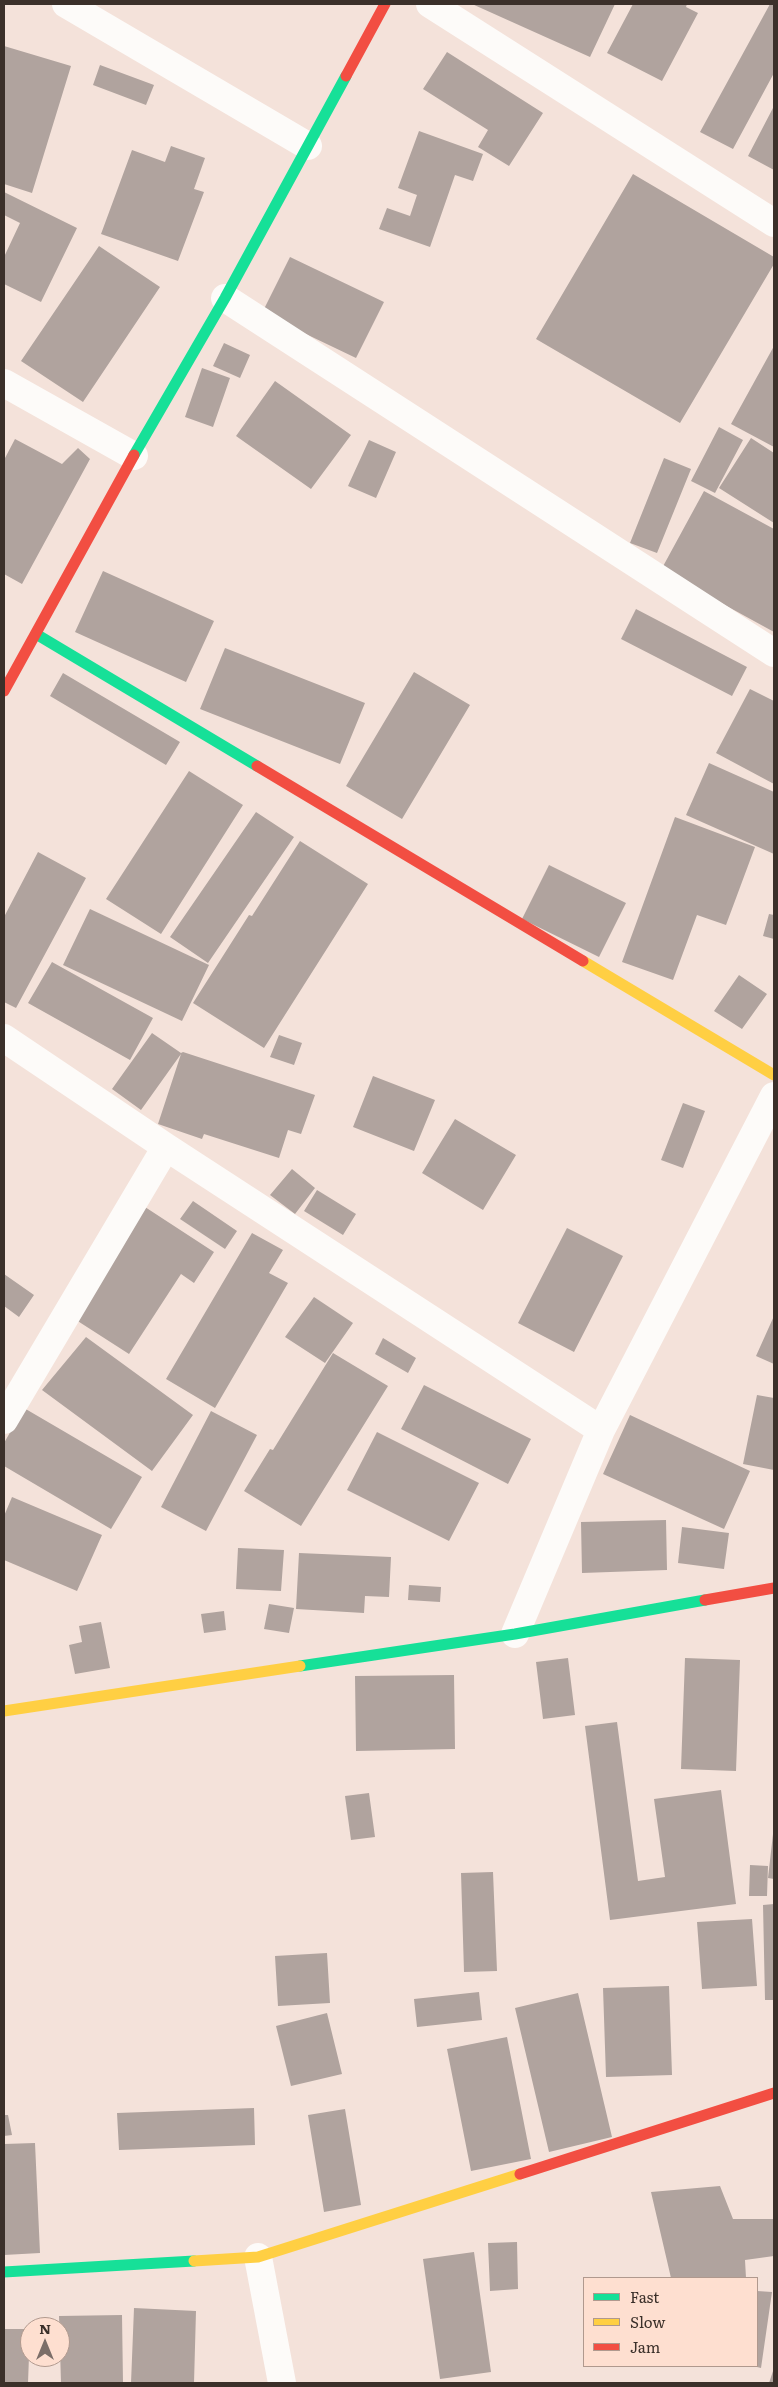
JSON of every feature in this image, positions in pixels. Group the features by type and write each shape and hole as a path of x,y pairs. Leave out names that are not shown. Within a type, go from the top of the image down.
{"street":[{"path":"66,4 308,146"},
{"path":"4,691 134,456 225,298 386,4"},
{"path":"430,4 774,223"},
{"path":"225,298 774,653"},
{"path":"4,383 134,456"},
{"path":"36,634 774,1076"},
{"path":"4,1038 166,1147 601,1430"},
{"path":"515,1634 601,1430 774,1096"},
{"path":"4,1420 166,1147"},
{"path":"4,1711 515,1634 774,1588"},
{"path":"4,2272 258,2258 774,2093"},
{"path":"258,2258 282,2383"}],"building":[{"path":"472,4 615,4 590,57"},
{"path":"633,4 687,4 686,7 698,13 662,81 607,53"},
{"path":"770,4 774,4 774,73 733,149 700,132"},
{"path":"4,46 71,66 32,193 4,184"},
{"path":"447,52 543,113 509,166 478,147 488,130 423,89"},
{"path":"100,65 154,85 146,105 93,85"},
{"path":"774,106 774,170 748,156"},
{"path":"419,131 483,154 473,181 455,175 430,247 379,229 387,208 410,216 417,195 398,188"},
{"path":"171,146 205,158 194,189 204,192 178,261 101,234 132,150 165,162"},
{"path":"633,174 774,257 774,264 680,423 536,339"},
{"path":"4,192 77,228 41,302 4,284 4,257 20,223 4,215"},
{"path":"99,246 160,287 83,402 21,361"},
{"path":"290,257 384,302 356,358 262,313"},
{"path":"224,343 250,355 240,378 213,366"},
{"path":"774,346 774,447 731,424"},
{"path":"202,368 230,378 213,427 185,417"},
{"path":"275,381 351,435 311,489 236,436"},
{"path":"719,427 743,440 715,493 691,481"},
{"path":"751,438 774,453 774,523 719,488"},
{"path":"15,439 62,464 78,448 90,459 22,584 4,574 4,460"},
{"path":"369,440 396,452 376,498 348,486"},
{"path":"664,458 691,469 657,553 630,543"},
{"path":"704,491 774,529 774,632 661,570"},
{"path":"103,571 214,621 186,682 75,632"},
{"path":"636,609 747,667 732,696 621,639"},
{"path":"225,648 365,703 340,764 200,709"},
{"path":"414,672 470,705 402,819 346,786"},
{"path":"63,673 180,742 166,765 50,696"},
{"path":"750,689 774,701 774,784 716,753"},
{"path":"709,763 774,792 774,854 686,815"},
{"path":"189,771 243,805 161,934 106,899"},
{"path":"256,812 294,837 208,963 170,937"},
{"path":"675,817 755,847 726,925 697,915 673,980 622,962"},
{"path":"300,841 368,884 264,1048 193,1003 249,915 252,916"},
{"path":"38,852 86,878 16,1008 4,1002 4,917"},
{"path":"549,865 626,903 599,957 522,919"},
{"path":"90,909 209,965 182,1021 63,965"},
{"path":"769,914 774,915 774,939 763,936"},
{"path":"52,962 153,1018 130,1060 28,1003"},
{"path":"739,975 767,994 742,1029 714,1011"},
{"path":"152,1033 181,1053 183,1052 315,1095 301,1134 288,1130 279,1158 204,1134 202,1139 158,1124 181,1054 141,1110 112,1089"},
{"path":"279,1035 302,1043 294,1065 270,1057"},
{"path":"373,1076 435,1100 414,1151 353,1127"},
{"path":"683,1103 705,1111 683,1168 661,1160"},
{"path":"455,1119 516,1155 483,1210 422,1173"},
{"path":"292,1169 315,1188 295,1214 270,1195"},
{"path":"317,1190 356,1214 343,1235 304,1211"},
{"path":"193,1201 237,1231 225,1249 180,1219"},
{"path":"145,1207 214,1252 194,1283 181,1274 129,1354 73,1318"},
{"path":"567,1228 623,1256 574,1352 518,1323"},
{"path":"252,1233 283,1250 269,1273 288,1283 215,1408 166,1379"},
{"path":"4,1274 34,1295 19,1317 4,1306"},
{"path":"314,1297 353,1323 325,1363 285,1337"},
{"path":"774,1316 774,1364 756,1356"},
{"path":"86,1337 193,1415 152,1471 42,1390"},
{"path":"383,1338 416,1358 408,1373 375,1354"},
{"path":"333,1353 388,1386 301,1526 244,1491 270,1449 273,1450"},
{"path":"424,1385 531,1439 508,1484 401,1429"},
{"path":"757,1395 774,1398 774,1470 743,1464"},
{"path":"24,1408 142,1477 111,1529 4,1466 4,1443"},
{"path":"211,1411 257,1435 206,1531 161,1507"},
{"path":"630,1415 750,1471 724,1529 603,1474"},
{"path":"377,1432 479,1483 449,1541 347,1490"},
{"path":"12,1497 102,1535 77,1591 4,1560 4,1516"},
{"path":"666,1520 667,1570 582,1573 581,1522"},
{"path":"682,1527 729,1533 724,1569 678,1563"},
{"path":"238,1548 284,1550 281,1591 236,1589"},
{"path":"299,1553 391,1557 389,1597 365,1596 364,1613 296,1609"},
{"path":"409,1585 441,1587 440,1602 408,1600"},
{"path":"269,1604 294,1608 289,1633 264,1629"},
{"path":"224,1611 226,1630 204,1633 201,1614"},
{"path":"101,1622 110,1668 75,1674 69,1645 82,1642 79,1626"},
{"path":"568,1658 575,1715 543,1719 536,1662"},
{"path":"685,1658 740,1660 736,1771 681,1769"},
{"path":"454,1675 455,1749 356,1751 355,1676"},
{"path":"617,1722 638,1881 665,1877 654,1799 721,1790 736,1904 610,1920 585,1726"},
{"path":"369,1793 375,1837 351,1840 345,1796"},
{"path":"774,1834 774,1879 768,1878"},
{"path":"750,1865 768,1866 767,1896 749,1896"},
{"path":"493,1872 497,1971 464,1972 461,1873"},
{"path":"774,1904 774,2000 765,2000 763,1905"},
{"path":"752,1919 757,1986 702,1989 697,1922"},
{"path":"327,1953 330,2003 278,2006 275,1956"},
{"path":"669,1986 672,2075 606,2077 603,1988"},
{"path":"479,1992 482,2020 417,2027 414,1999"},
{"path":"578,1993 612,2137 549,2152 515,2008"},
{"path":"327,2013 342,2074 291,2086 276,2026"},
{"path":"507,2037 531,2159 471,2171 447,2049"},
{"path":"254,2108 255,2145 119,2150 117,2113"},
{"path":"345,2109 361,2205 324,2212 308,2115"},
{"path":"4,2115 8,2115 12,2135 4,2136"},
{"path":"35,2143 40,2253 4,2255 4,2144"},
{"path":"720,2186 733,2219 774,2219 774,2256 745,2260 746,2277 671,2277 651,2192"},
{"path":"517,2242 518,2289 490,2291 488,2243"},
{"path":"474,2252 491,2372 440,2379 423,2259"},
{"path":"758,2291 772,2292 761,2368 757,2367"},
{"path":"134,2308 196,2311 194,2383 131,2383"},
{"path":"122,2315 123,2383 61,2383 61,2367 70,2367 70,2317 59,2316"},
{"path":"4,2329 20,2329 20,2367 29,2367 28,2383 4,2383"},
{"path":"774,2368 774,2383 769,2383"}],"traffic: fast":[{"path":"134,455 225,298 346,76"},
{"path":"36,634 257,766"},
{"path":"300,1666 515,1634 705,1600"},
{"path":"4,2272 194,2261"}],"traffic: slow":[{"path":"583,961 774,1075"},
{"path":"4,1711 300,1666"},
{"path":"194,2261 258,2257 520,2174"}],"traffic: jam":[{"path":"346,76 385,4"},
{"path":"4,691 134,455"},
{"path":"257,766 583,961"},
{"path":"705,1600 774,1588"},
{"path":"520,2174 774,2093"}]}
